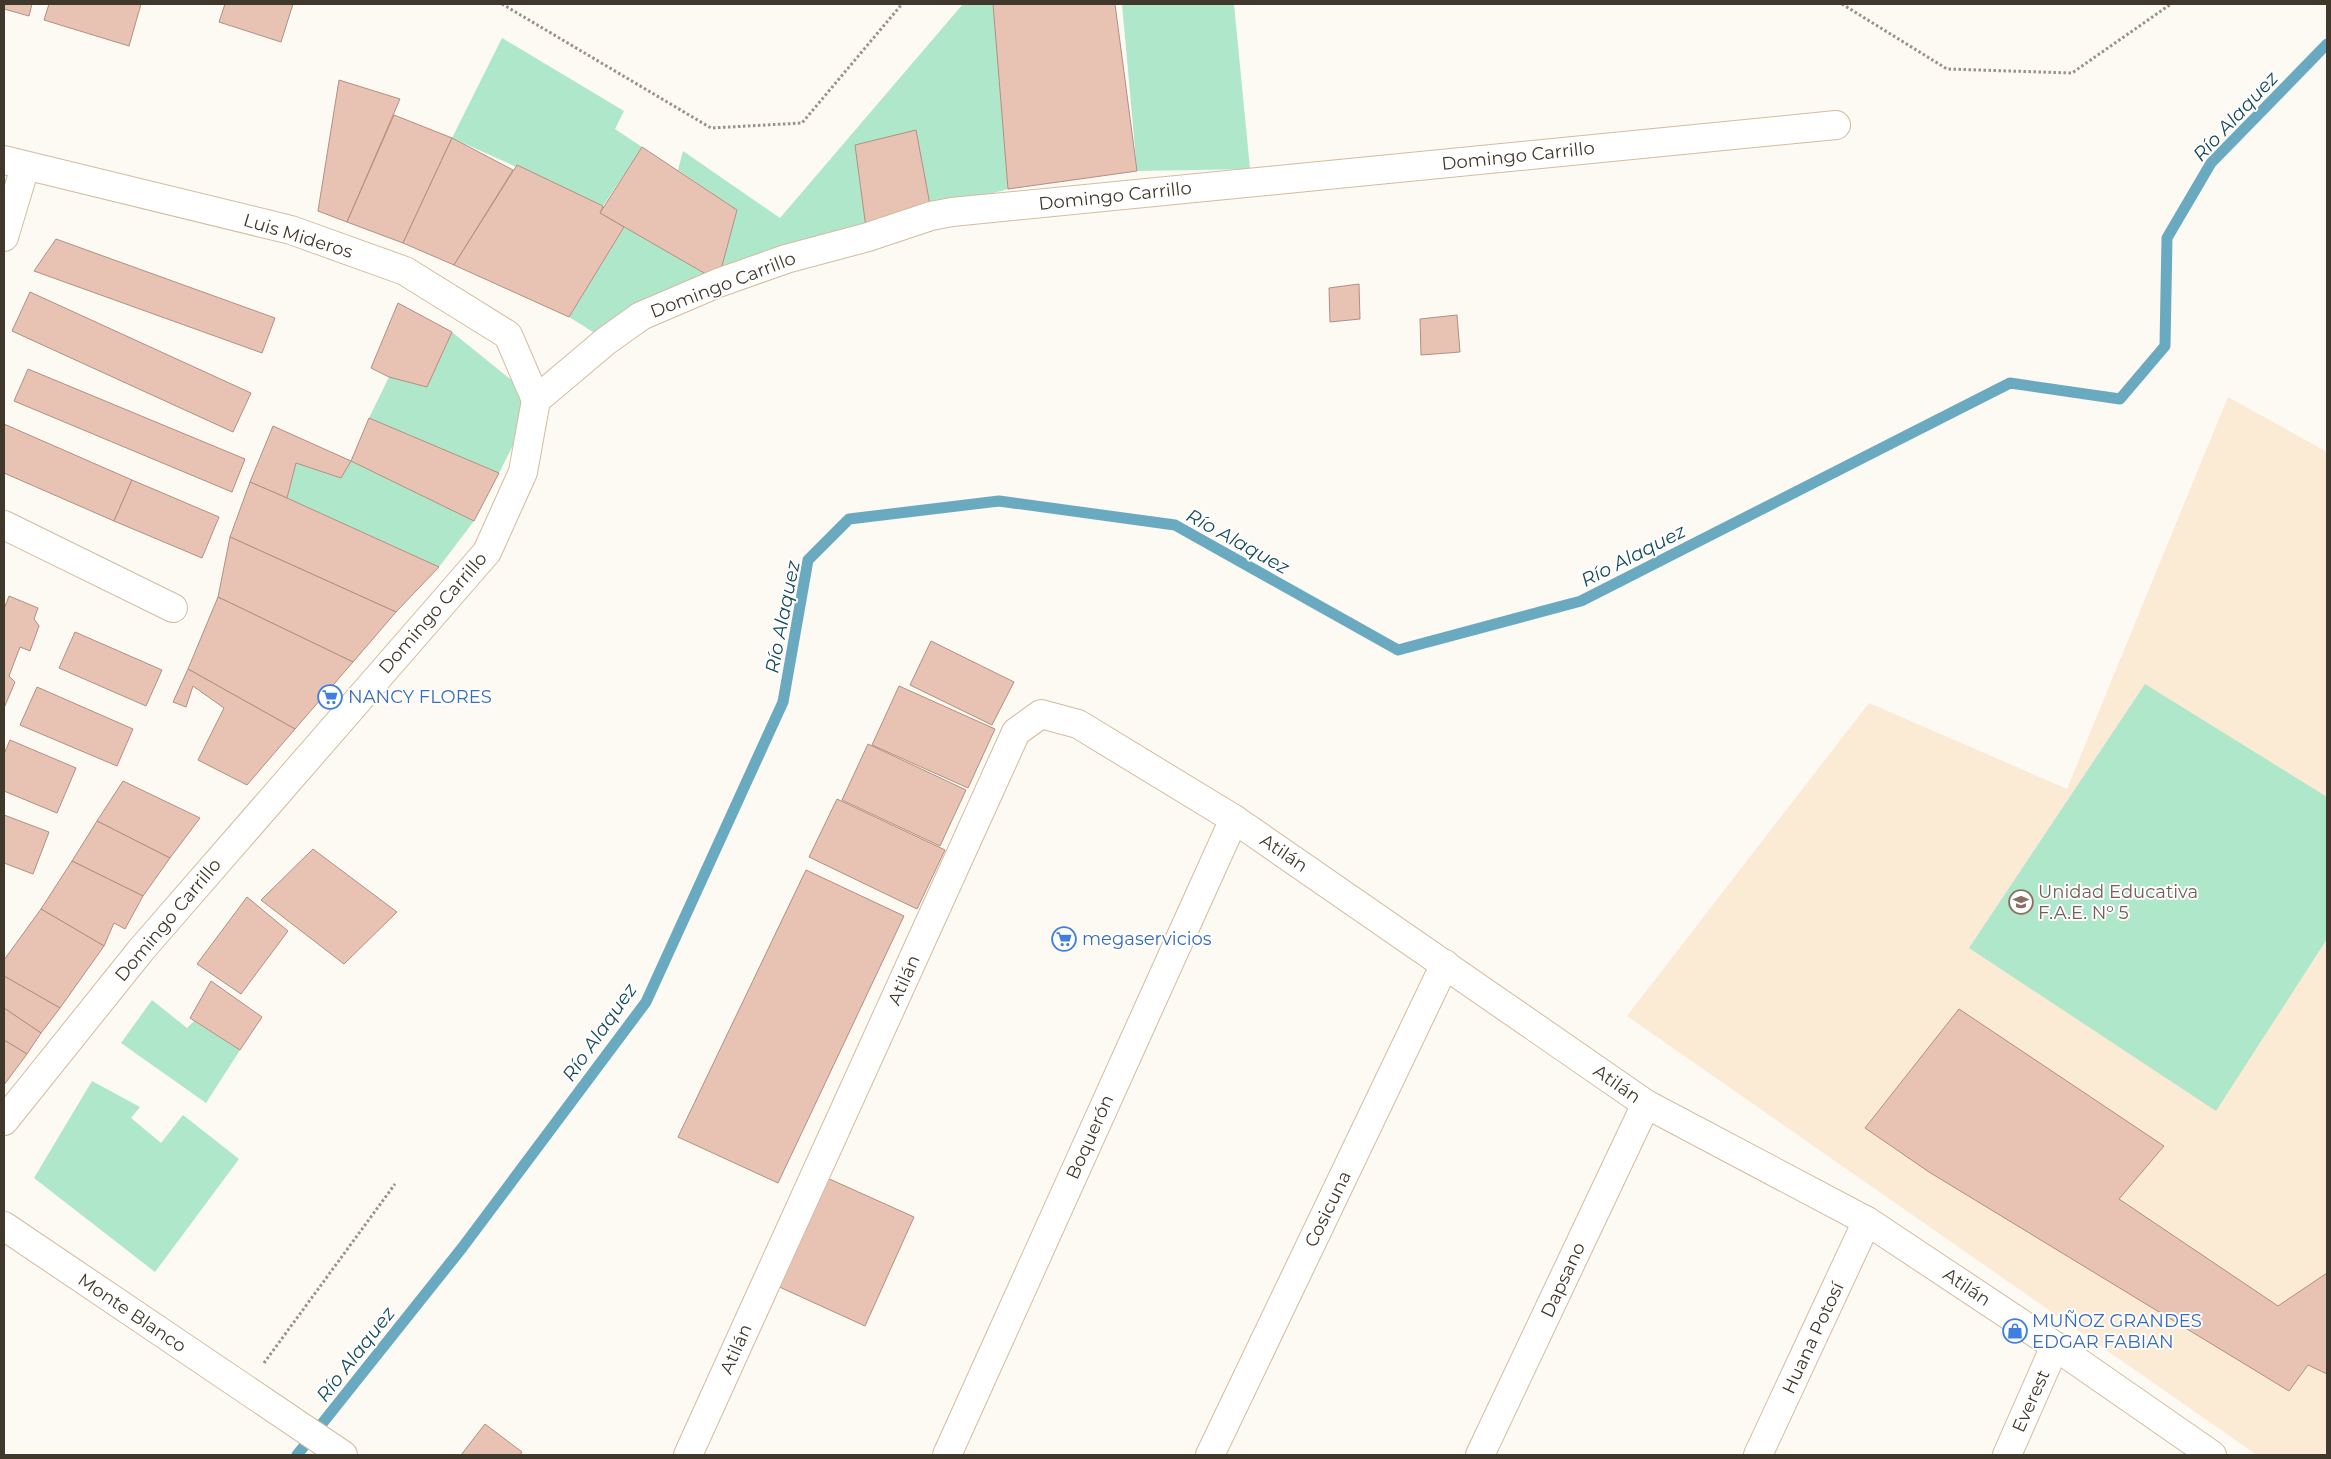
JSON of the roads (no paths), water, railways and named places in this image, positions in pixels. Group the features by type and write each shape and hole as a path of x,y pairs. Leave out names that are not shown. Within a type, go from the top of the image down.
{"street":[{"name":"Domingo Carrillo","path":"4,1121 141,950 487,552 523,472 536,400 606,341 641,316 718,283 778,262 868,237 931,216 962,211 1836,125"},
{"name":"Luis Mideros","path":"15,163 291,230 405,271 508,335 536,400"},
{"path":"4,237 15,163"},
{"path":"4,525 173,608"},
{"name":"Atilán","path":"688,1455 1016,732 1041,714 1078,724 1234,819 1646,1104 1867,1221 2055,1346 2212,1455"},
{"name":"Boquerón","path":"947,1455 1234,819"},
{"name":"Cosicuna","path":"1210,1455 1445,964"},
{"name":"Dapsano","path":"1480,1455 1646,1104"},
{"name":"Huana Potosí","path":"1758,1455 1867,1221"},
{"name":"Monte Blanco","path":"4,1226 343,1455"},
{"name":"Everest","path":"2007,1455 2055,1346"}],"waterway":[{"name":"Río Alaquez","path":"297,1455 462,1248 646,1002 783,702 808,560 849,519 999,501 1175,525 1398,650 1581,601 2010,383 2120,399 2165,346 2167,238 2211,163 2327,44"}],"place":[{"name":"NANCY FLORES","path":"330,697"},
{"name":"Unidad Educativa F.A.E. Nº 5","path":"2021,902"},
{"name":"megaservicios","path":"1064,939"},
{"name":"MUÑOZ GRANDES EDGAR FABIAN","path":"2015,1331"}]}
